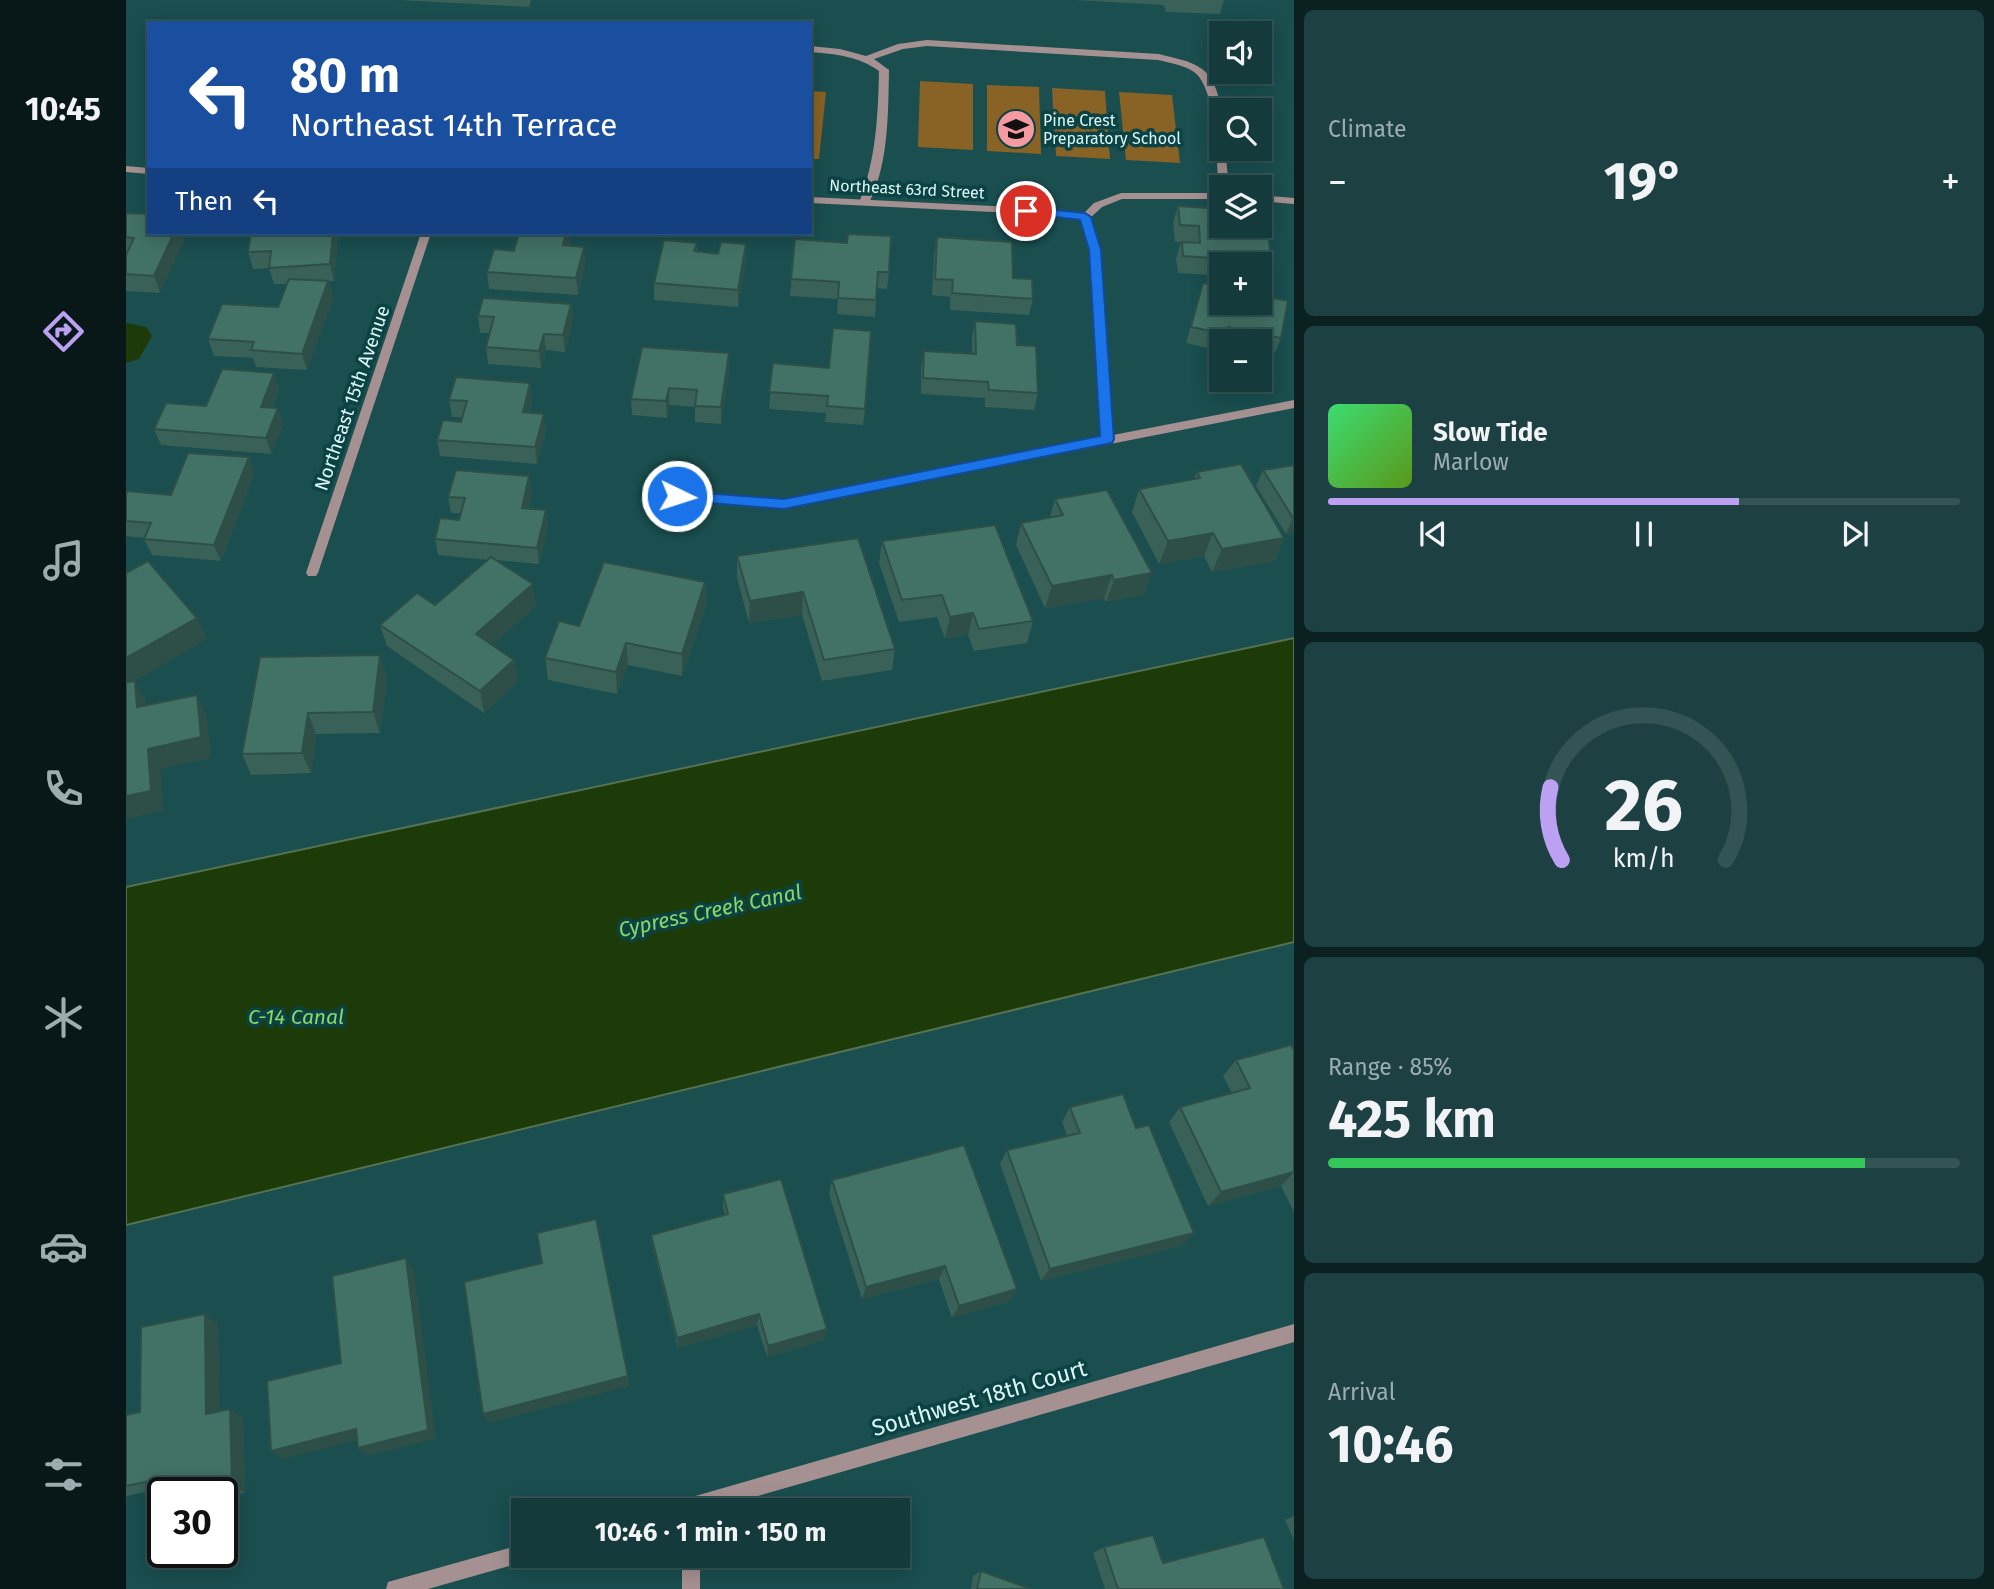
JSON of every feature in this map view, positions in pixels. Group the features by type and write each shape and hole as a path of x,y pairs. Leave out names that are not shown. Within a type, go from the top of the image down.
{"street":[{"path":"869,58 901,46 927,43 1159,57 1184,64 1201,73 1211,87 1222,175"},
{"path":"812,49 849,51 869,58 884,70 882,146 874,180 864,203"},
{"path":"126,170 147,171"},
{"path":"1107,439 1095,250 1085,217 1098,205 1121,196 1209,196"},
{"path":"1272,199 1294,201"},
{"name":"Northeast 63rd Street","path":"812,200 1053,212 1085,217"},
{"name":"Northeast 15th Avenue","path":"312,573 425,235"},
{"path":"677,496 784,504 1294,404"},
{"name":"Southwest 18th Court","path":"725,1498 1294,1333"},
{"path":"395,1589 511,1556"},
{"path":"691,1568 691,1589"}],"shaded area":[{"path":"920,81 973,84 973,150 918,147"},
{"path":"987,85 1039,87 1041,154 987,151"},
{"path":"1052,88 1105,91 1110,159 1056,156"},
{"path":"812,91 826,92 819,159 812,159"},
{"path":"1119,92 1172,95 1180,163 1126,160"}],"water":[{"name":"C-14 Canal","path":"1294,638 1294,942 126,1225 126,887"}],"building":[{"path":"1178,206 1209,208 1209,238 1268,238 1270,252 1209,252 1209,258 1183,256 1182,242 1200,243 1199,226 1180,225"},
{"path":"126,213 147,214 147,235 173,235 154,276 126,274 126,255 134,238 126,237"},
{"path":"848,234 891,236 889,272 878,272 876,300 838,298 839,282 791,279 795,239 847,243"},
{"path":"251,235 333,235 330,264 269,268 271,251 248,252"},
{"path":"518,235 566,235 563,245 584,247 576,278 487,272 494,249 514,251"},
{"path":"937,237 1012,242 1013,278 1032,279 1033,299 952,293 953,280 935,279"},
{"path":"664,240 697,243 694,251 718,254 721,242 746,244 738,290 654,283"},
{"path":"289,279 328,281 302,354 251,350 254,342 208,339 222,304 278,307"},
{"path":"1203,283 1209,284 1209,315 1272,315 1272,298 1288,301 1281,338 1272,336 1272,329 1228,327 1209,331 1191,327"},
{"path":"483,298 571,304 563,335 544,334 539,351 486,347 494,317 478,316"},
{"path":"975,321 1016,324 1017,345 1036,346 1038,393 989,390 988,382 923,378 924,351 976,354"},
{"path":"833,328 871,331 865,409 827,406 828,396 769,392 773,363 829,368"},
{"path":"642,347 729,353 721,407 695,406 697,390 669,388 666,401 631,399"},
{"path":"222,369 274,373 261,407 278,408 266,438 154,429 166,403 206,406"},
{"path":"456,377 530,383 523,412 544,414 535,447 437,440 443,420 461,422 467,401 449,400"},
{"path":"188,453 249,457 214,545 144,539 151,523 126,521 127,491 171,495"},
{"path":"1241,464 1284,538 1222,549 1213,533 1168,541 1139,489 1200,478 1197,472"},
{"path":"1294,465 1294,518 1293,518 1263,470"},
{"path":"456,470 529,476 522,508 546,510 537,548 435,539 440,518 459,520 465,498 448,497"},
{"path":"1107,490 1152,573 1114,580 1112,575 1052,586 1021,523 1063,515 1055,499"},
{"path":"995,525 1033,621 979,629 973,613 950,617 942,595 902,600 882,541"},
{"path":"858,538 895,649 824,660 803,592 750,601 737,556"},
{"path":"491,557 533,584 476,634 514,660 480,691 380,625 417,593 435,605"},
{"path":"148,561 197,618 126,658 126,573"},
{"path":"604,562 705,582 682,654 626,643 616,672 545,658 559,621 579,626"},
{"path":"380,655 373,712 308,713 302,753 242,754 260,657"},
{"path":"135,681 137,707 197,695 201,737 148,749 151,791 126,796 126,682"},
{"path":"1291,1045 1294,1050 1294,1172 1221,1192 1180,1107 1250,1088 1236,1060"},
{"path":"1123,1094 1136,1128 1149,1125 1194,1233 1050,1269 1007,1150 1080,1133 1070,1107"},
{"path":"964,1145 1017,1289 959,1306 945,1266 866,1287 832,1180"},
{"path":"781,1179 827,1329 768,1346 759,1314 677,1338 651,1235 728,1214 723,1194"},
{"path":"596,1219 628,1376 483,1414 464,1282 542,1263 537,1233"},
{"path":"406,1258 428,1430 358,1448 356,1429 271,1451 267,1381 341,1363 332,1276"},
{"path":"205,1314 206,1414 230,1409 232,1477 147,1477 147,1482 126,1486 126,1415 140,1412 141,1327"},
{"path":"1153,1535 1163,1563 1264,1537 1284,1589 1118,1589 1104,1547"},
{"path":"981,1571 1031,1589 977,1589"}],"waterway":[{"path":"126,336 133,336 126,350"}],"place":[{"name":"Pine Crest Preparatory School","path":"1016,129"}],"route":[{"path":"677,496 784,504 1107,439 1095,250 1085,217 1026,211"}],"water label":[{"name":"Cypress Creek Canal","path":"710,911"}]}
